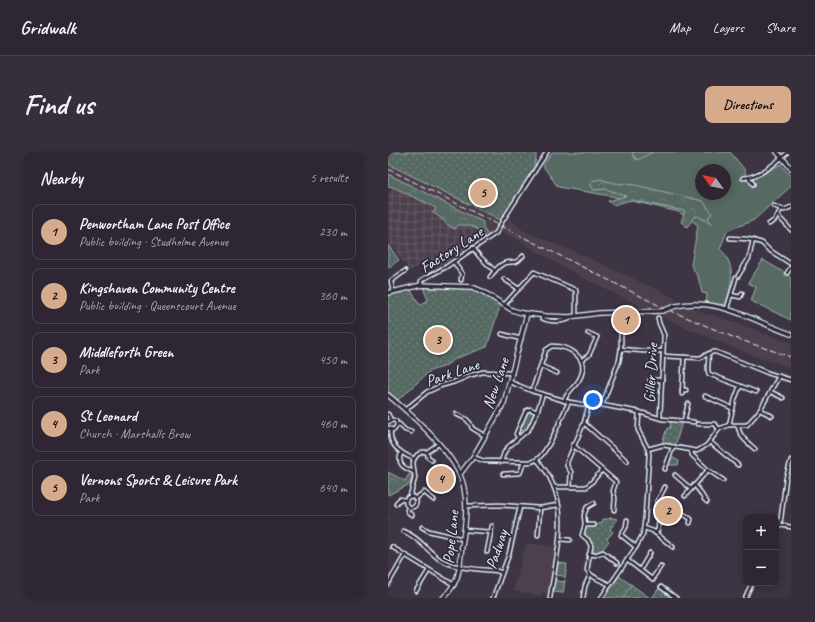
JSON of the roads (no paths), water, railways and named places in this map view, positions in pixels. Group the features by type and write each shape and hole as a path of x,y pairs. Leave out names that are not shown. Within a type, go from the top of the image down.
{"street":[{"name":"Factory Lane","path":"421,285 425,278 454,262 498,231 503,220 547,152"},
{"path":"777,152 791,168"},
{"path":"743,178 749,178 764,170 788,152"},
{"path":"749,178 753,184"},
{"path":"774,206 781,209 788,209 791,207"},
{"path":"769,224 778,216 781,209"},
{"path":"778,216 791,230"},
{"path":"731,239 753,240 765,244 769,250 791,264"},
{"path":"727,308 737,278 749,258 753,240"},
{"path":"474,248 480,257 495,271"},
{"path":"490,277 504,263 513,264 519,261 523,256"},
{"path":"454,262 462,274 461,280"},
{"path":"787,273 791,267"},
{"path":"393,291 391,281 405,271"},
{"path":"504,306 534,272 577,291 576,315"},
{"path":"504,279 519,289"},
{"path":"388,293 421,285 472,287 482,291 504,306 517,312 542,316 662,311 682,305 704,305 727,308 791,334"},
{"path":"731,295 740,297 742,293"},
{"path":"602,405 616,370 621,349 621,312"},
{"name":"New Lane","path":"460,474 473,457 504,403 527,314"},
{"name":"Giller Drive","path":"658,318 664,335 660,417"},
{"path":"582,360 589,355 597,337 588,333"},
{"path":"502,334 521,339"},
{"path":"532,391 546,350 552,346 557,346 579,356 582,360 583,366 579,380 567,394 564,401"},
{"path":"621,349 663,351"},
{"path":"663,356 700,358 716,352 768,373 791,380"},
{"path":"708,354 709,374 756,392"},
{"path":"684,357 682,392 686,390"},
{"path":"541,366 557,373"},
{"name":"Park Lane","path":"405,410 427,392 470,375 483,372 512,373"},
{"path":"648,449 661,445 697,451 710,442 720,429 729,425 738,426 747,424 760,410 779,376"},
{"path":"650,380 662,380"},
{"path":"510,382 564,401 602,405 639,412 660,417 662,419 694,422"},
{"path":"729,425 732,408 740,386"},
{"path":"771,392 783,398"},
{"path":"501,462 507,448 529,429 543,394"},
{"path":"388,396 424,427 460,474"},
{"path":"705,396 732,408"},
{"path":"473,457 484,462 524,462 537,460 551,441 561,417 570,402"},
{"path":"570,487 571,472 566,462 584,423 589,404"},
{"path":"684,421 688,404"},
{"path":"518,437 516,434 526,411 530,410 537,412"},
{"path":"760,410 772,416"},
{"path":"601,598 640,542 644,528 649,455 648,449 638,430 639,412"},
{"path":"388,414 390,421 395,420 397,425 399,424 411,432"},
{"path":"456,414 466,419 472,428 485,436"},
{"path":"584,423 627,461"},
{"path":"698,424 714,424 720,429"},
{"path":"397,425 395,429 389,429 389,442 401,453 414,459"},
{"path":"738,426 738,431 755,449"},
{"path":"710,442 738,465"},
{"path":"396,504 400,499 405,500 410,496 413,486 414,472 412,463 414,459 422,452 428,452 438,444"},
{"path":"573,446 617,482 613,491 615,498 614,510"},
{"path":"664,466 673,447"},
{"path":"691,450 692,455 708,470 723,480"},
{"path":"428,452 428,457 432,460"},
{"path":"401,453 399,460 401,464 414,472"},
{"path":"537,460 548,473 554,487 560,521 560,539 550,598"},
{"path":"791,460 786,478 780,525 791,527"},
{"path":"504,474 520,473 524,462"},
{"path":"554,487 586,487 602,470"},
{"path":"685,496 708,470"},
{"name":"Pope Lane","path":"443,598 454,585 458,577 460,566 466,506 464,487 460,474"},
{"path":"675,475 691,489"},
{"path":"694,485 700,490 703,499 707,502"},
{"path":"665,487 657,502 665,506 671,506 693,520 690,523"},
{"path":"415,499 424,492 434,500"},
{"path":"410,496 415,499"},
{"path":"409,507 415,505 415,499"},
{"path":"405,500 409,507 409,513 412,515"},
{"path":"594,503 588,505 584,515 585,525 582,535 590,543 587,567 590,575 610,585"},
{"path":"466,506 500,505 540,508 558,505"},
{"path":"655,533 658,530 659,518 665,506"},
{"name":"Padway","path":"493,598 509,554 520,507"},
{"path":"538,535 540,508"},
{"path":"627,520 626,527 621,535 636,547"},
{"path":"585,525 594,525"},
{"path":"487,552 492,526"},
{"path":"422,527 429,531 463,539"},
{"path":"644,528 655,533 673,547"},
{"path":"464,530 490,532"},
{"path":"403,531 410,534 439,559 447,563 502,573"},
{"path":"560,539 570,540"},
{"path":"392,548 454,585"},
{"path":"589,554 595,555 603,552 617,563"},
{"path":"640,570 650,554"},
{"path":"388,584 405,555"},
{"path":"627,560 653,579 661,566"},
{"path":"416,591 429,570"},
{"path":"583,598 585,586 590,575"},
{"path":"745,598 751,586"},
{"path":"661,588 676,598"}],"waterway":[{"path":"623,598 632,584"}],"railway":[{"path":"388,169 662,307 735,338 791,357"}],"place":[{"name":"Vernons Sports & Leisure Park","path":"483,193"},
{"name":"Penwortham Lane Post Office","path":"626,320"},
{"name":"Middleforth Green","path":"438,340"},
{"name":"St Leonard","path":"441,479"},
{"name":"Kingshaven Community Centre","path":"668,511"}]}
